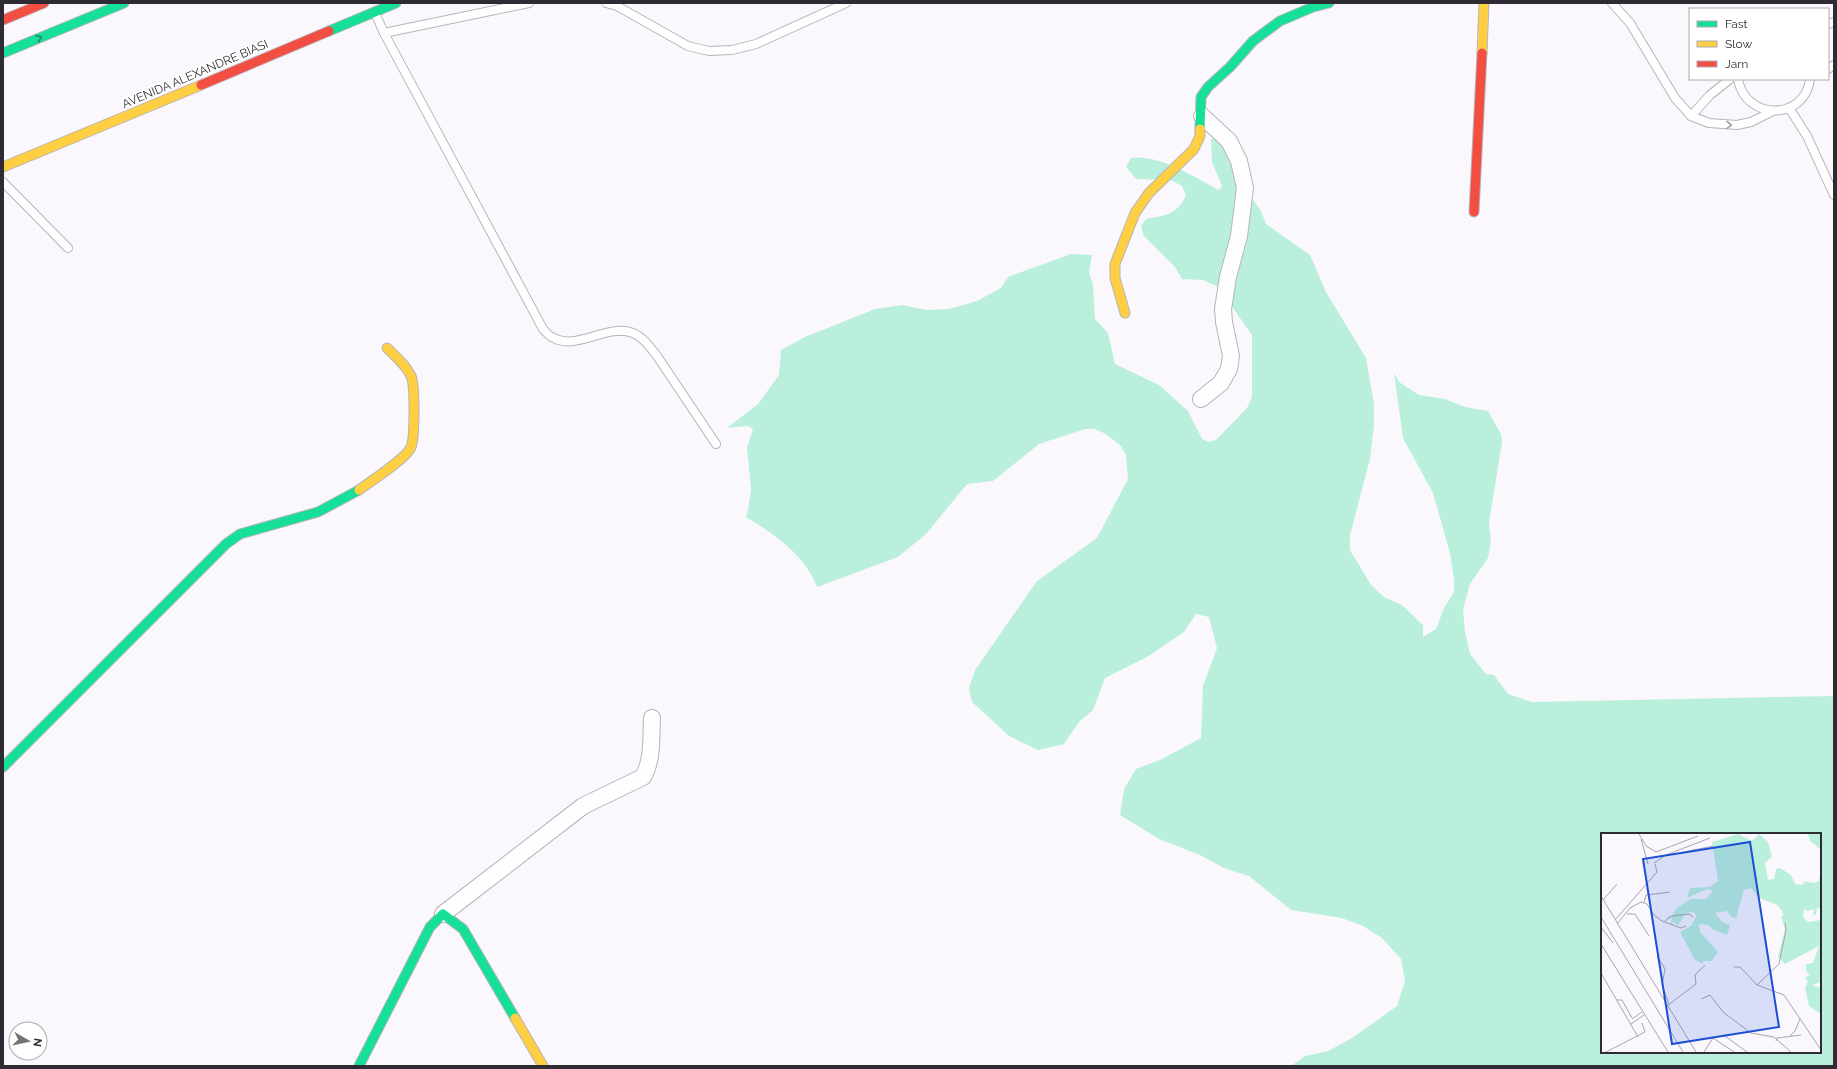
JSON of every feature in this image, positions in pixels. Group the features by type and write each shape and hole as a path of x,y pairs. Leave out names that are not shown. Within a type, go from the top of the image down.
{"main road":[{"path":"3,20 44,3"},
{"path":"3,53 124,3"},
{"name":"AVENIDA ALEXANDRE BIASI","path":"3,167 396,3"},
{"path":"1125,313 1115,278 1115,264 1135,213 1149,193 1171,170 1194,150 1200,136 1202,116 1201,97 1208,87 1230,67 1253,41 1280,21 1313,7 1329,3"},
{"path":"1474,212 1484,3"},
{"path":"3,767 226,544 240,534 318,512 352,494 402,458 411,448 414,434 412,378 405,366 388,348"},
{"path":"359,1066 430,927 443,914 463,929 543,1066"}],"street":[{"path":"1201,399 1221,383 1229,368 1231,356 1223,309 1228,277 1239,236 1245,188 1239,161 1229,141 1202,116"},
{"path":"443,914 583,806 644,777 648,769 650,758 652,718"}],"lane":[{"path":"384,33 529,3"},
{"path":"606,3 617,6 688,46 709,51 732,50 756,44 846,3"},
{"path":"1612,3 1630,23 1675,98 1691,116 1709,123 1737,125 1751,122 1773,111 1789,108 1802,98 1811,80"},
{"path":"375,12 384,33 543,329 552,338 566,342 583,339 609,331 621,330 634,333 647,342 716,444"},
{"path":"1691,116 1710,95 1729,80"},
{"path":"1738,80 1741,88 1750,102 1765,110 1773,111"},
{"path":"1789,108 1807,136 1834,195"},
{"path":"3,182 68,248"}],"green space":[{"path":"1217,138 1240,147 1251,197 1261,211 1266,224 1310,255 1326,292 1366,358 1374,404 1374,425 1370,459 1350,535 1350,550 1371,585 1384,597 1402,605 1423,625 1423,637 1436,629 1444,608 1454,592 1454,580 1450,553 1433,493 1403,438 1394,373 1399,382 1419,395 1445,399 1465,407 1488,411 1501,434 1502,442 1489,523 1491,541 1488,558 1470,584 1463,609 1465,632 1470,654 1486,674 1494,675 1508,694 1532,702 1834,696 1834,1066 1291,1066 1305,1056 1328,1051 1352,1038 1397,1006 1405,981 1401,959 1382,938 1363,926 1342,918 1291,910 1249,876 1224,868 1200,855 1159,839 1120,815 1124,789 1136,769 1160,760 1201,738 1203,686 1217,648 1209,617 1196,614 1184,632 1147,657 1105,678 1093,710 1079,722 1064,744 1038,750 1009,736 972,702 969,688 975,670 1037,581 1097,538 1128,479 1126,455 1121,446 1106,434 1094,429 1085,429 1039,444 993,481 967,484 926,534 898,557 817,587 805,565 788,546 746,517 751,489 747,448 753,429 748,426 727,428 758,404 779,375 781,350 805,337 875,309 902,305 927,310 949,309 977,301 1001,288 1008,277 1071,254 1092,255 1089,272 1093,285 1095,319 1108,333 1115,364 1159,385 1188,411 1202,439 1209,442 1216,440 1247,408 1252,397 1252,335 1218,287 1203,280 1182,279 1175,267 1144,236 1141,226 1146,219 1170,213 1179,207 1183,202 1186,195 1182,186 1171,180 1136,179 1126,167 1131,158 1153,159 1188,173 1219,190 1222,186 1212,162 1211,139"}],"traffic: fast":[{"path":"3,53 124,3"},
{"path":"329,31 396,3"},
{"path":"1200,129 1201,97 1208,87 1230,67 1253,41 1280,21 1313,7 1329,3"},
{"path":"3,767 226,544 240,534 318,512 359,490"},
{"path":"359,1066 430,927 443,914 463,929 515,1018"}],"traffic: slow":[{"path":"1482,53 1484,3"},
{"path":"3,167 201,85"},
{"path":"1125,313 1115,278 1115,264 1135,213 1149,193 1194,149 1200,136 1200,129"},
{"path":"359,490 388,470 403,457 408,452 412,442 414,400 411,376 403,364 387,348"},
{"path":"515,1018 543,1066"}],"traffic: jam":[{"path":"3,20 44,3"},
{"path":"201,85 329,31"},
{"path":"1474,212 1482,53"}]}
